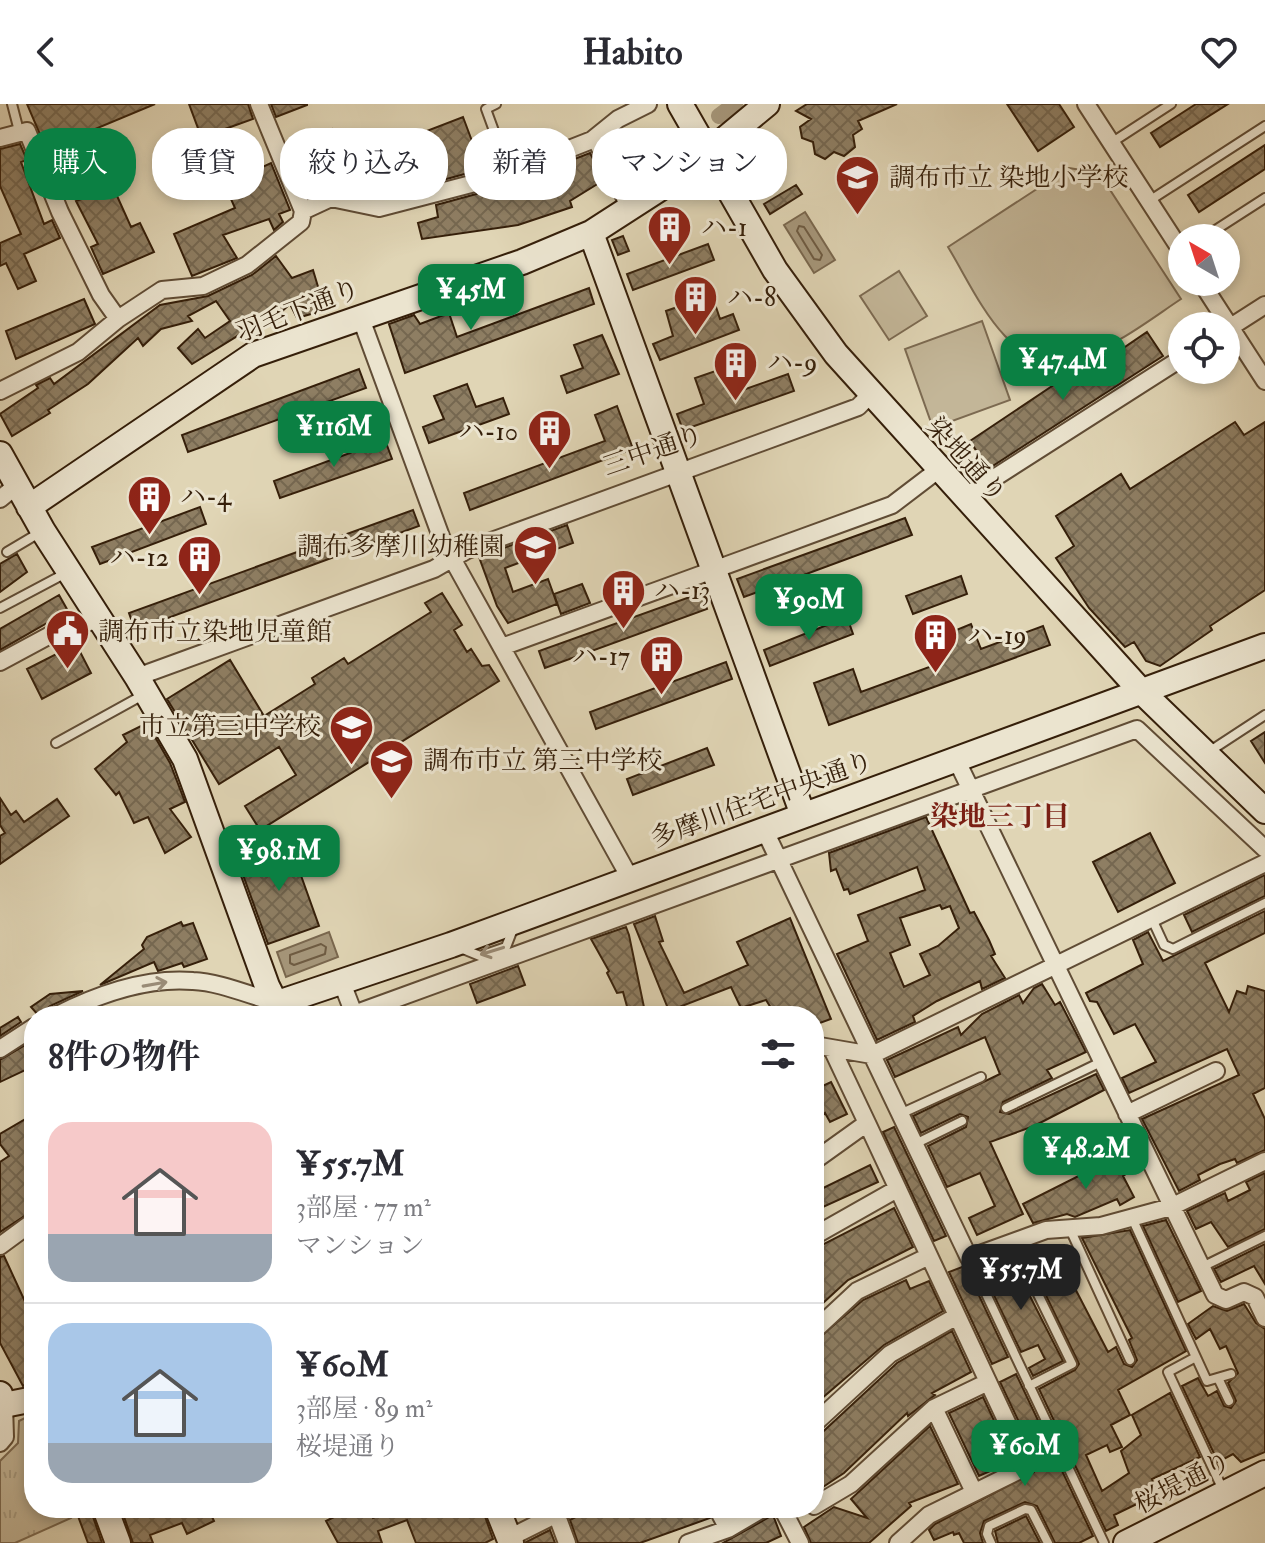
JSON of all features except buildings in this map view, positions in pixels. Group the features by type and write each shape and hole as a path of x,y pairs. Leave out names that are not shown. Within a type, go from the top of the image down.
{"street":[{"path":"0,391 78,352 118,319 162,290 203,286 247,265 301,222 303,211 259,104"},
{"path":"607,128 648,104"},
{"name":"染地通り","path":"680,104 693,128"},
{"name":"羽毛下通り","path":"739,128 767,104"},
{"path":"1086,104 1168,230"},
{"path":"0,138 27,131 60,212 101,295 118,319"},
{"path":"576,146 592,140"},
{"path":"303,211 331,198 379,208 392,206 464,186"},
{"name":"羽毛下通り","path":"29,507 236,365 273,346 522,262 591,233 643,200"},
{"name":"染地通り","path":"735,200 775,270 870,395 1141,691 1264,809"},
{"path":"591,233 803,815"},
{"path":"1240,321 1265,305"},
{"path":"360,316 435,524 630,878"},
{"path":"1240,346 1265,381"},
{"path":"963,498 1168,367"},
{"name":"三中通り","path":"142,685 482,544 858,407 870,395"},
{"path":"0,454 8,492 29,507 185,759 267,986 278,1006"},
{"path":"502,647 892,505 938,470"},
{"path":"0,662 65,627 100,620"},
{"name":"多摩川住宅中央通り","path":"289,1006 342,983 1265,646"},
{"path":"376,1006 1137,729 1265,849"},
{"path":"956,759 1215,1295 1226,1300 1244,1292 1255,1297 1265,1318"},
{"path":"764,829 969,1258 1046,1230 1101,1226 1171,1207 1265,1161"},
{"path":"824,1050 872,1055 1265,863"},
{"path":"75,1006 89,999 158,982 196,980 269,1006"},
{"path":"342,983 351,1006"},
{"path":"0,1049 24,1033"},
{"path":"824,1057 867,1123 1026,1463 1024,1468 929,1515 898,1543"},
{"path":"1127,1114 1216,1071"},
{"path":"824,1154 867,1123"},
{"path":"824,1230 897,1189"},
{"path":"0,1246 24,1228"},
{"path":"824,1322 857,1291 929,1256"},
{"path":"824,1415 890,1354 957,1316"},
{"path":"824,1500 851,1484 934,1408 988,1382"},
{"path":"0,1443 5,1437 1,1401 24,1403"},
{"path":"934,1408 974,1492"},
{"name":"桜堤通り","path":"1126,1543 1265,1473"},
{"path":"109,1518 118,1543"},
{"path":"501,1518 510,1540 552,1518"},
{"path":"564,1518 567,1543"},
{"path":"722,1518 728,1529"},
{"path":"688,1543 728,1529 747,1518"},
{"path":"787,1518 800,1543"}],"lane":[{"path":"12,104 19,131"},
{"path":"493,128 486,109 496,104"},
{"path":"1111,143 1171,104"},
{"path":"1149,201 1265,126"},
{"path":"1225,224 1265,198"},
{"path":"622,200 628,211"},
{"path":"7,552 43,531"},
{"path":"0,608 69,572"},
{"path":"56,743 142,685"},
{"path":"1206,754 1265,715"},
{"path":"1152,919 1164,945 1173,949 1265,903"},
{"path":"1006,1108 1101,1062"},
{"path":"900,1114 981,1077"},
{"path":"914,1144 962,1121"},
{"path":"1132,1218 1207,1381 1231,1374"},
{"path":"1070,1229 1130,1360"},
{"path":"1202,1267 1265,1236"},
{"path":"1013,1243 1072,1364 1029,1386"},
{"path":"969,1258 1104,1543"},
{"path":"1196,1357 1168,1372 1224,1493"},
{"path":"1219,1380 1229,1401"},
{"path":"991,1543 987,1534 989,1526 1025,1509 1031,1510 1048,1543"}],"green space":[{"path":"1069,168 1099,173 1168,279 1168,296 1179,296 1181,299 1140,327 1095,351 1072,358 1049,359 1027,352 1005,336 981,305 948,247"},
{"path":"899,271 927,316 889,340 860,296"},
{"path":"982,321 1010,400 933,428 905,349"},
{"path":"24,1418 24,1518 71,1518 15,1543 0,1543 0,1461 18,1443 19,1421"}],"water":[{"path":"805,212 835,260 814,273 784,225"},
{"path":"329,932 338,957 286,977 277,952"}],"waterway":[{"path":"719,116 735,104"}],"place":[{"name":"調布市立 染地小学校","path":"858,217"},
{"name":"ハ-1","path":"670,267"},
{"name":"ハ-8","path":"696,337"},
{"name":"ハ-9","path":"736,402"},
{"name":"ハ-10","path":"549,471"},
{"name":"ハ-4","path":"149,536"},
{"name":"調布多摩川幼稚園","path":"536,586"},
{"name":"ハ-12","path":"200,597"},
{"name":"ハ-13","path":"623,630"},
{"name":"調布市立染地児童館","path":"67,671"},
{"name":"ハ-19","path":"936,675"},
{"name":"ハ-17","path":"661,696"},
{"name":"市立第三中学校","path":"352,766"},
{"name":"調布市立 第三中学校","path":"392,800"}],"district":[{"name":"染地三丁目","path":"1000,817"}]}
